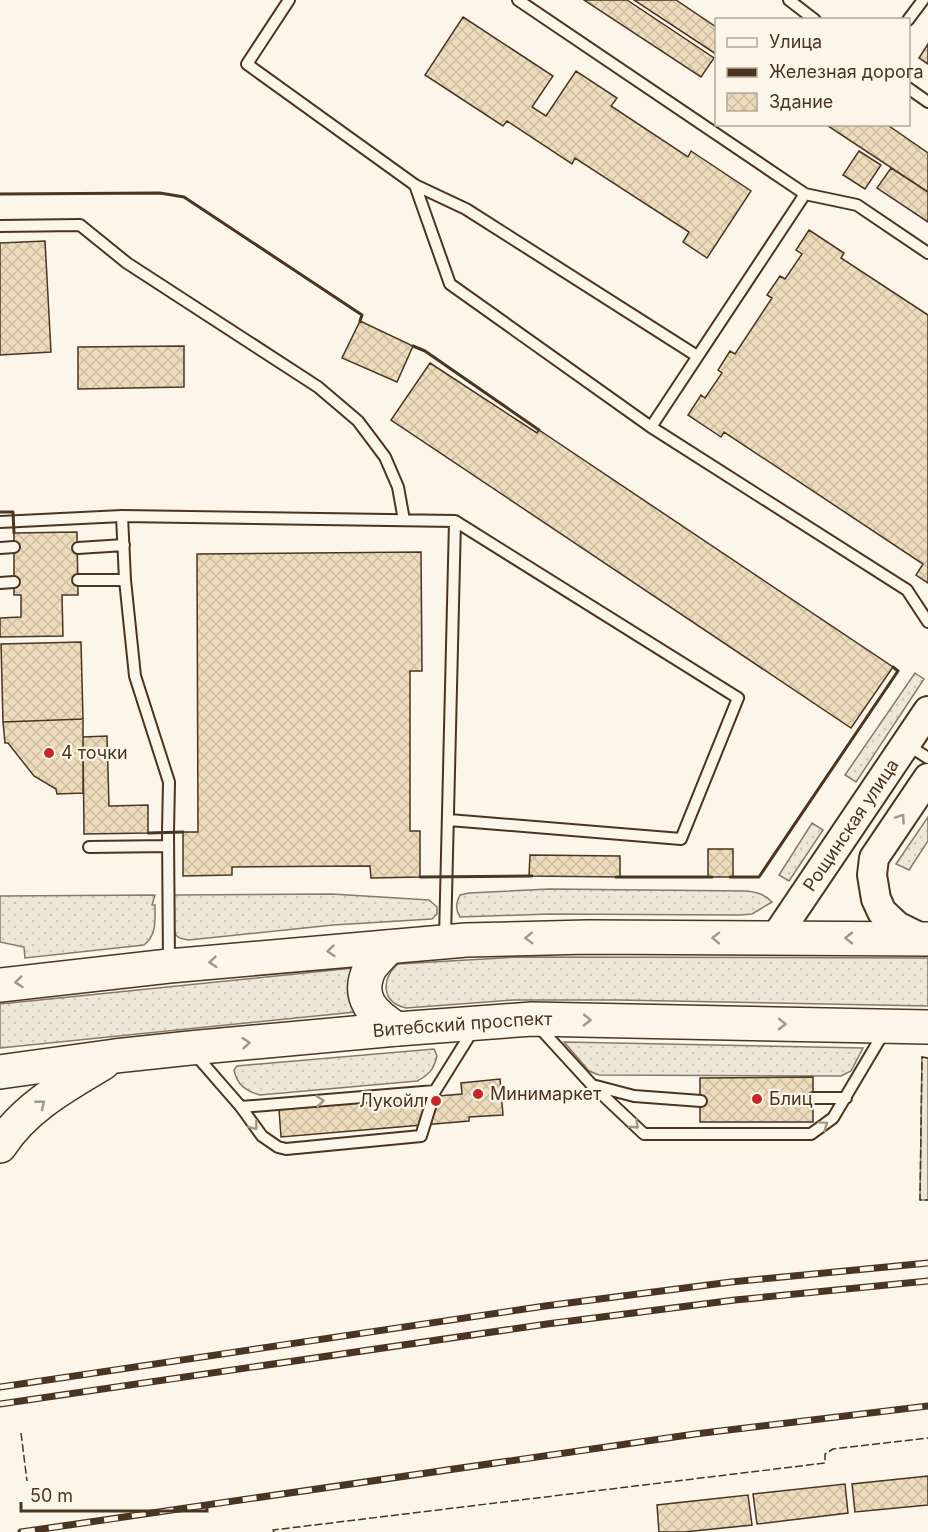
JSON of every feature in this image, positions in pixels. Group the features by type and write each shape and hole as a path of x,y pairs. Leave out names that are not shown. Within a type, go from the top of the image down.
{"main road":[{"path":"0,985 169,966 444,942 588,936 926,939"},
{"path":"389,947 370,968 365,987 367,1003 378,1017 398,1029"},
{"name":"Витебский проспект","path":"0,1072 190,1048 532,1019 928,1027"},
{"path":"0,1146 20,1121 41,1102 116,1056"}],"street":[{"name":"Рощинская улица","path":"775,938 917,751 928,711"},
{"name":"Рощинская улица","path":"926,939 897,926 882,912 876,899 872,875 874,858 928,778"}],"lane":[{"path":"289,0 247,64 415,185 466,208 698,356"},
{"path":"518,0 805,194 857,206 928,253"},
{"path":"789,0 812,18"},
{"path":"910,19 923,0"},
{"path":"910,89 928,102"},
{"path":"415,185 450,284 651,427 907,590 928,622"},
{"path":"651,427 805,194"},
{"path":"0,226 80,225 127,263 318,387 358,421 385,457 399,487 404,520"},
{"path":"122,516 125,580 135,676 169,782 169,966"},
{"path":"0,522 122,516 455,521 738,698 681,839 449,820"},
{"path":"444,942 449,820 455,521"},
{"path":"78,548 124,545"},
{"path":"0,548 14,547"},
{"path":"78,580 125,580"},
{"path":"0,583 14,582"},
{"path":"88,847 168,846"},
{"path":"532,1019 592,1085 644,1134 811,1134 833,1119 888,1026"},
{"path":"190,1048 241,1107 262,1136 278,1147 286,1149 421,1136 435,1091 478,1022"},
{"path":"592,1085 634,1096 701,1101"},
{"path":"241,1107 435,1091"},
{"path":"813,1098 846,1098"}],"shaded area":[{"path":"915,673 924,679 856,782 845,775"},
{"path":"928,817 928,841 909,870 896,864"},
{"path":"812,823 823,830 789,881 779,875"},
{"path":"549,889 746,891 760,894 772,902 752,914 740,915 550,914 460,917 457,911 460,895"},
{"path":"332,894 429,900 437,907 437,914 432,919 333,925 189,940 178,937 174,932 173,895"},
{"path":"155,895 152,905 155,905 154,927 151,937 144,945 25,958 24,947 0,942 0,896"},
{"path":"517,957 928,958 928,1006 513,1000 406,1008 392,1001 386,989 389,976 398,964"},
{"path":"354,968 349,999 355,1012 0,1048 0,1004"},
{"path":"564,1042 863,1048 851,1071 841,1076 599,1075 589,1071"},
{"path":"434,1049 437,1056 433,1068 417,1081 260,1095 243,1087 237,1080 234,1070 237,1066"},
{"path":"922,1057 928,1058 928,1200 920,1200"}],"building":[{"path":"584,0 627,0 714,58 701,77"},
{"path":"634,0 676,0 715,26 715,53"},
{"path":"463,17 553,76 532,107 546,116 576,71 617,98 611,106 688,157 691,151 751,191 707,258 683,242 689,232 575,158 572,164 507,121 503,126 425,75"},
{"path":"928,44 928,64 919,58"},
{"path":"828,126 889,126 928,153 928,192"},
{"path":"859,151 881,165 865,189 843,175"},
{"path":"891,168 928,192 928,222 877,188"},
{"path":"809,230 844,253 841,258 928,315 928,583 916,575 923,564 724,432 721,437 688,415 701,395 705,398 722,373 718,370 730,351 735,354 772,298 767,295 780,276 785,279 802,254 796,250"},
{"path":"45,241 51,352 0,355 0,243"},
{"path":"360,321 413,346 397,382 342,358"},
{"path":"184,346 184,387 78,389 78,347"},
{"path":"430,363 537,433 539,430 893,667 851,728 391,420"},
{"path":"77,532 78,595 62,595 63,636 0,637 0,618 21,617 21,595 14,595 14,533"},
{"path":"421,552 422,671 410,671 410,831 420,831 420,877 371,878 370,866 232,867 232,875 183,876 183,832 198,832 197,554"},
{"path":"81,642 83,719 3,722 1,644"},
{"name":"4 точки","path":"83,719 83,793 57,794 56,789 34,776 8,743 5,743 3,722"},
{"path":"107,736 109,806 148,805 148,833 84,834 83,737"},
{"path":"708,849 733,849 733,877 708,877"},
{"path":"530,855 620,856 620,877 529,876"},
{"name":"Блиц","path":"813,1077 813,1122 700,1122 700,1078"},
{"name":"Лукойл","path":"500,1079 503,1115 469,1117 469,1121 281,1137 279,1109 462,1094 461,1083"},
{"path":"928,1476 928,1505 855,1512 852,1484"},
{"path":"845,1484 848,1513 757,1524 753,1494"},
{"path":"748,1495 752,1525 684,1532 659,1532 657,1505"}],"railway":[{"path":"0,1387 545,1306 731,1282 928,1263"},
{"path":"0,1404 547,1324 735,1300 928,1281"},
{"path":"21,1532 695,1434 928,1406"}],"fence":[{"path":"928,1058 922,1057 920,1200 928,1200"},
{"path":"21,1433 27,1481"},
{"path":"274,1532 273,1530 825,1463 825,1454 833,1449 928,1438"}],"wall":[{"path":"0,194 160,193 184,197 362,315 360,321"},
{"path":"413,346 425,351 539,430"},
{"path":"0,512 13,512 14,533"},
{"path":"730,877 759,877 898,671 893,667"},
{"path":"148,833 183,832"},
{"path":"420,877 532,876"},
{"path":"616,877 712,877"}],"place":[{"name":"4 точки","path":"49,753"},
{"name":"Минимаркет","path":"478,1094"},
{"name":"Блиц","path":"757,1099"},
{"name":"Лукойл","path":"436,1101"}]}
